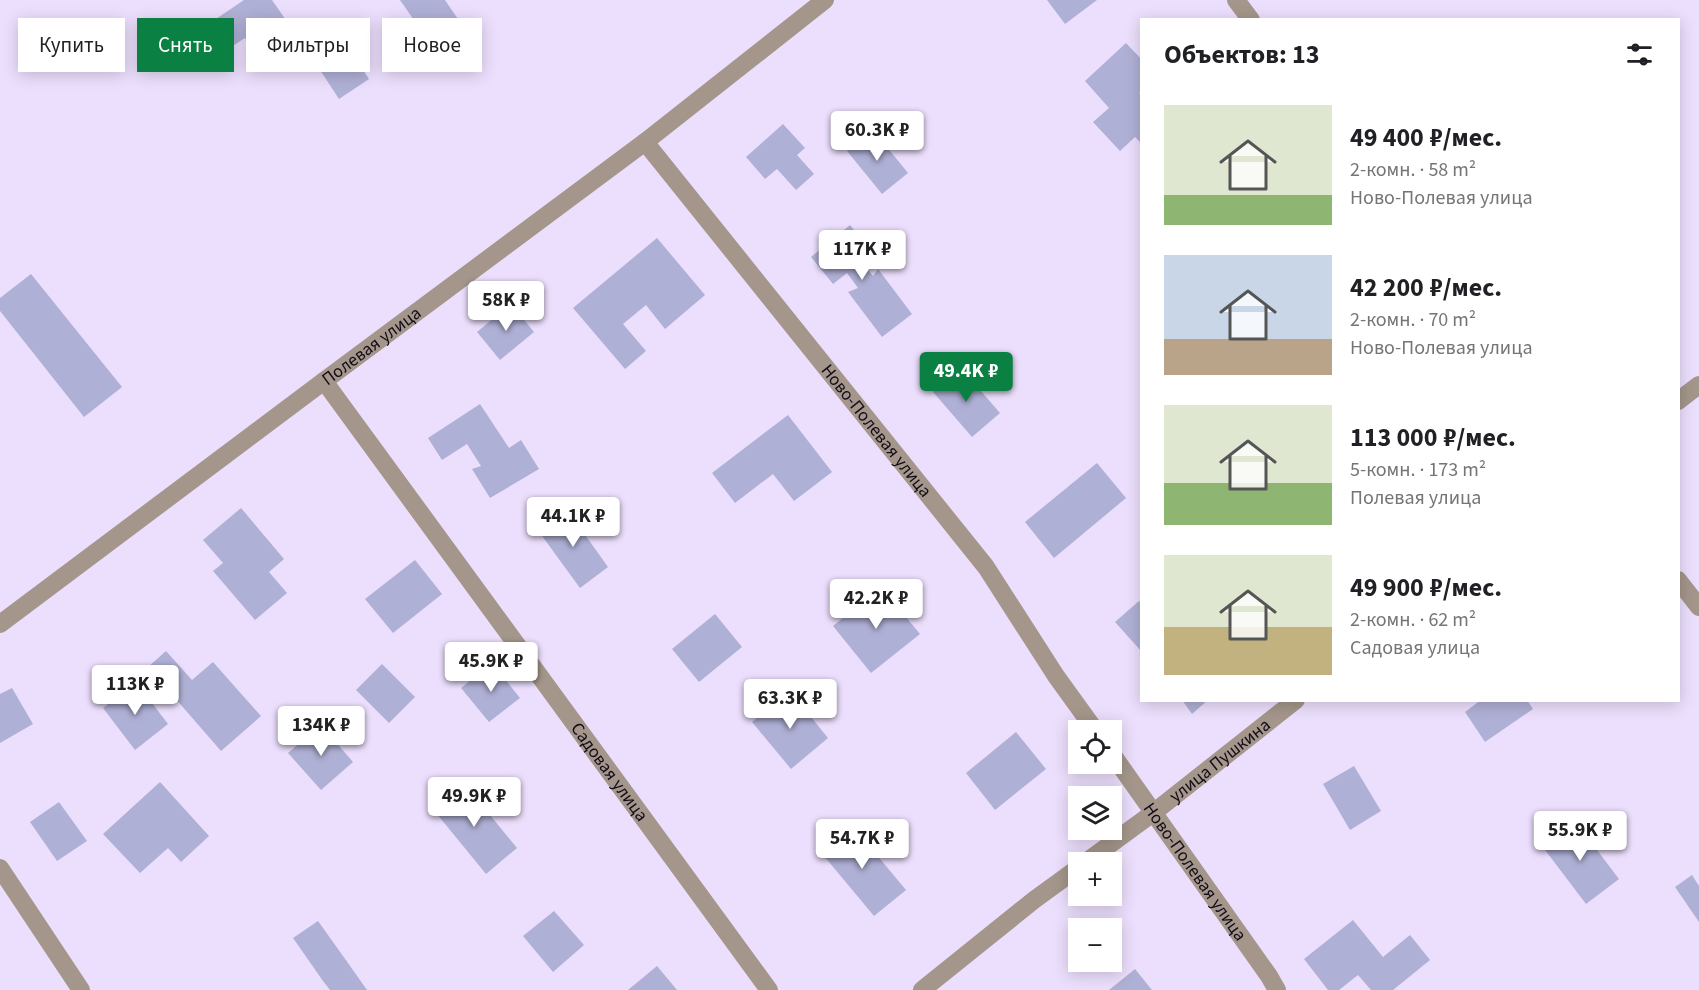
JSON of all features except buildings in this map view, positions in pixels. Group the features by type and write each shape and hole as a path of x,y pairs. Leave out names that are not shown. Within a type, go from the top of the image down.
{"street":[{"name":"Полевая улица","path":"0,624 645,142 825,0"},
{"path":"1236,0 1250,18"},
{"name":"Ново-Полевая улица","path":"645,142 986,567 1056,676 1088,720"},
{"name":"Садовая улица","path":"324,381 769,990"},
{"path":"1680,399 1699,385"},
{"path":"1680,583 1699,607"},
{"name":"улица Пушкина","path":"1100,852 1293,702"},
{"name":"Ново-Полевая улица","path":"1122,768 1277,990"},
{"path":"0,868 81,990"},
{"path":"922,990 1068,875"}]}
